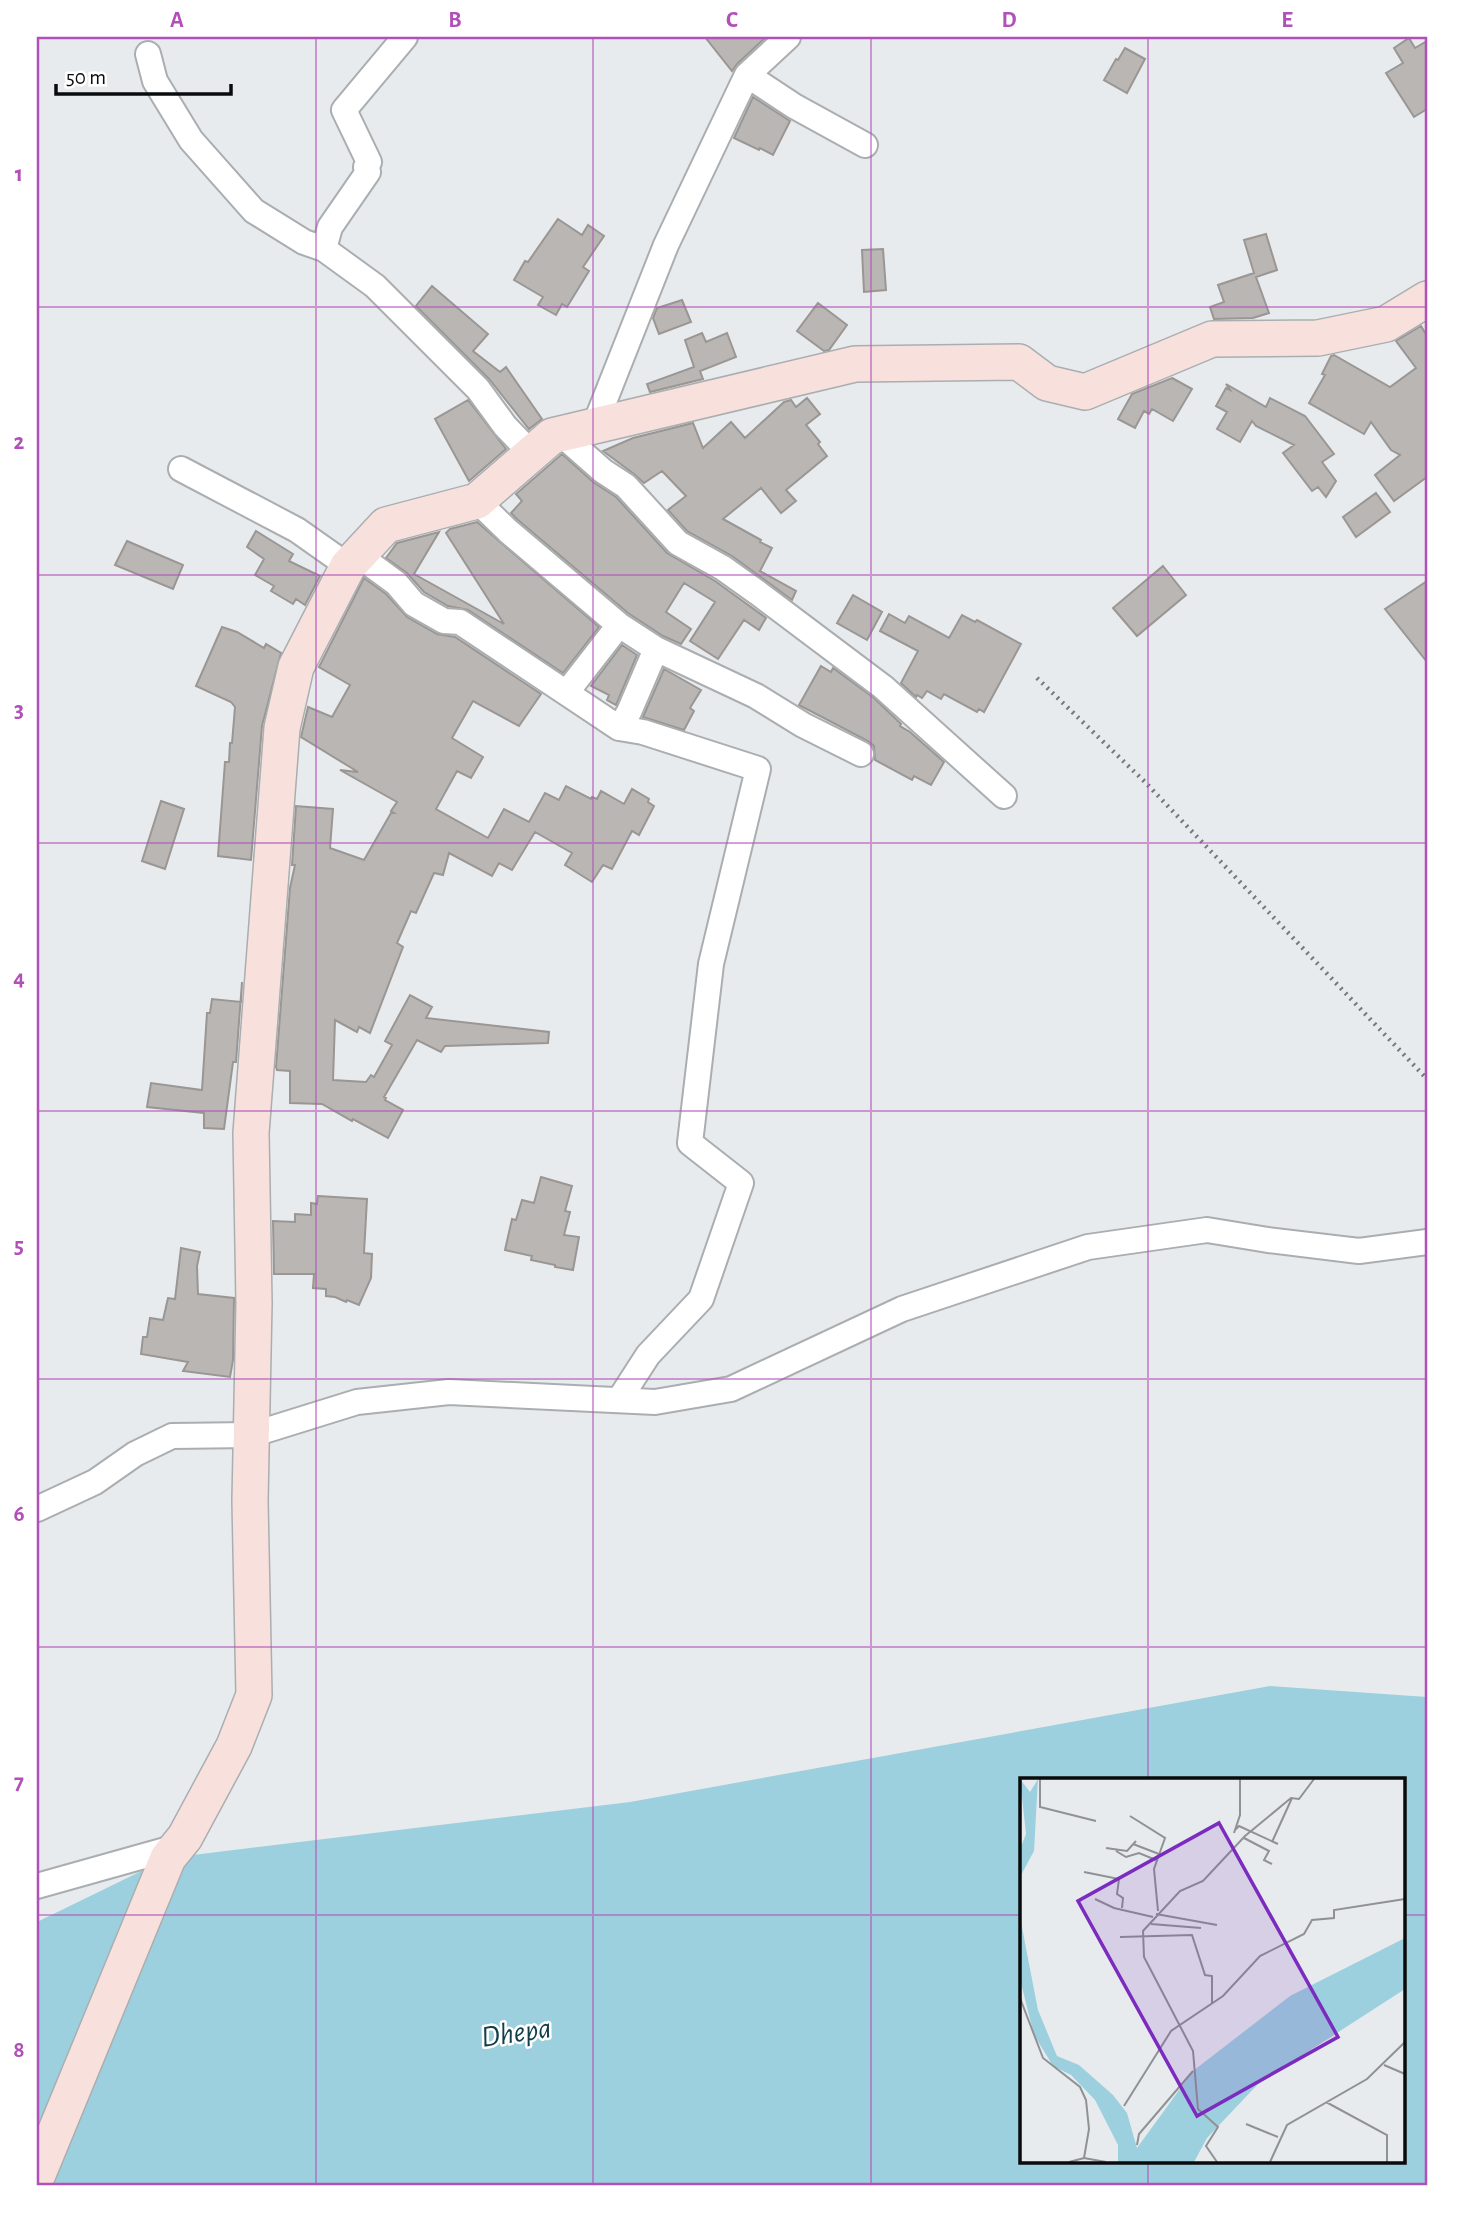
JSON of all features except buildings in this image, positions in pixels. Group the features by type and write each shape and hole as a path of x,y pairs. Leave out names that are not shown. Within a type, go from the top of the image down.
{"street":[{"path":"324,249 330,227 368,172 366,167 369,162 344,110 405,37"},
{"path":"578,430 747,75 788,37"},
{"path":"148,54 155,81 191,140 254,211 304,242 324,249 375,286 439,347 478,389 505,426 531,454"},
{"path":"747,75 794,106 865,145"},
{"path":"41,2179 168,1858 184,1837 234,1746 254,1695 250,1501 254,1303 251,1133 282,728 296,667 348,566 386,525 477,500 552,436 855,364 1020,362 1048,383 1085,392 1212,339 1318,338 1386,324 1427,299"},
{"path":"578,430 603,471 626,486 678,543 758,593 883,687 1004,796"},
{"path":"181,469 297,530 348,566"},
{"path":"477,500 508,531 618,625 656,649 757,696 803,725 861,754"},
{"path":"348,566 362,558 396,583 414,604 444,621 460,622 619,728 643,732 758,769 711,964 690,1143 741,1183 701,1299 648,1355 619,1400"},
{"path":"567,692 618,625"},
{"path":"619,728 629,712 656,649"},
{"path":"37,1509 95,1482 135,1454 172,1436 251,1435 357,1402 449,1392 655,1402 731,1389 902,1309 1088,1247 1207,1230 1359,1251 1427,1242"},
{"path":"37,1886 176,1847"}],"path":[{"path":"1037,678 1145,782 1427,1079"}],"water":[{"name":"Dhepa","path":"1270,1686 1427,1697 1427,2185 37,2185 37,1922 168,1858 630,1802"}]}
